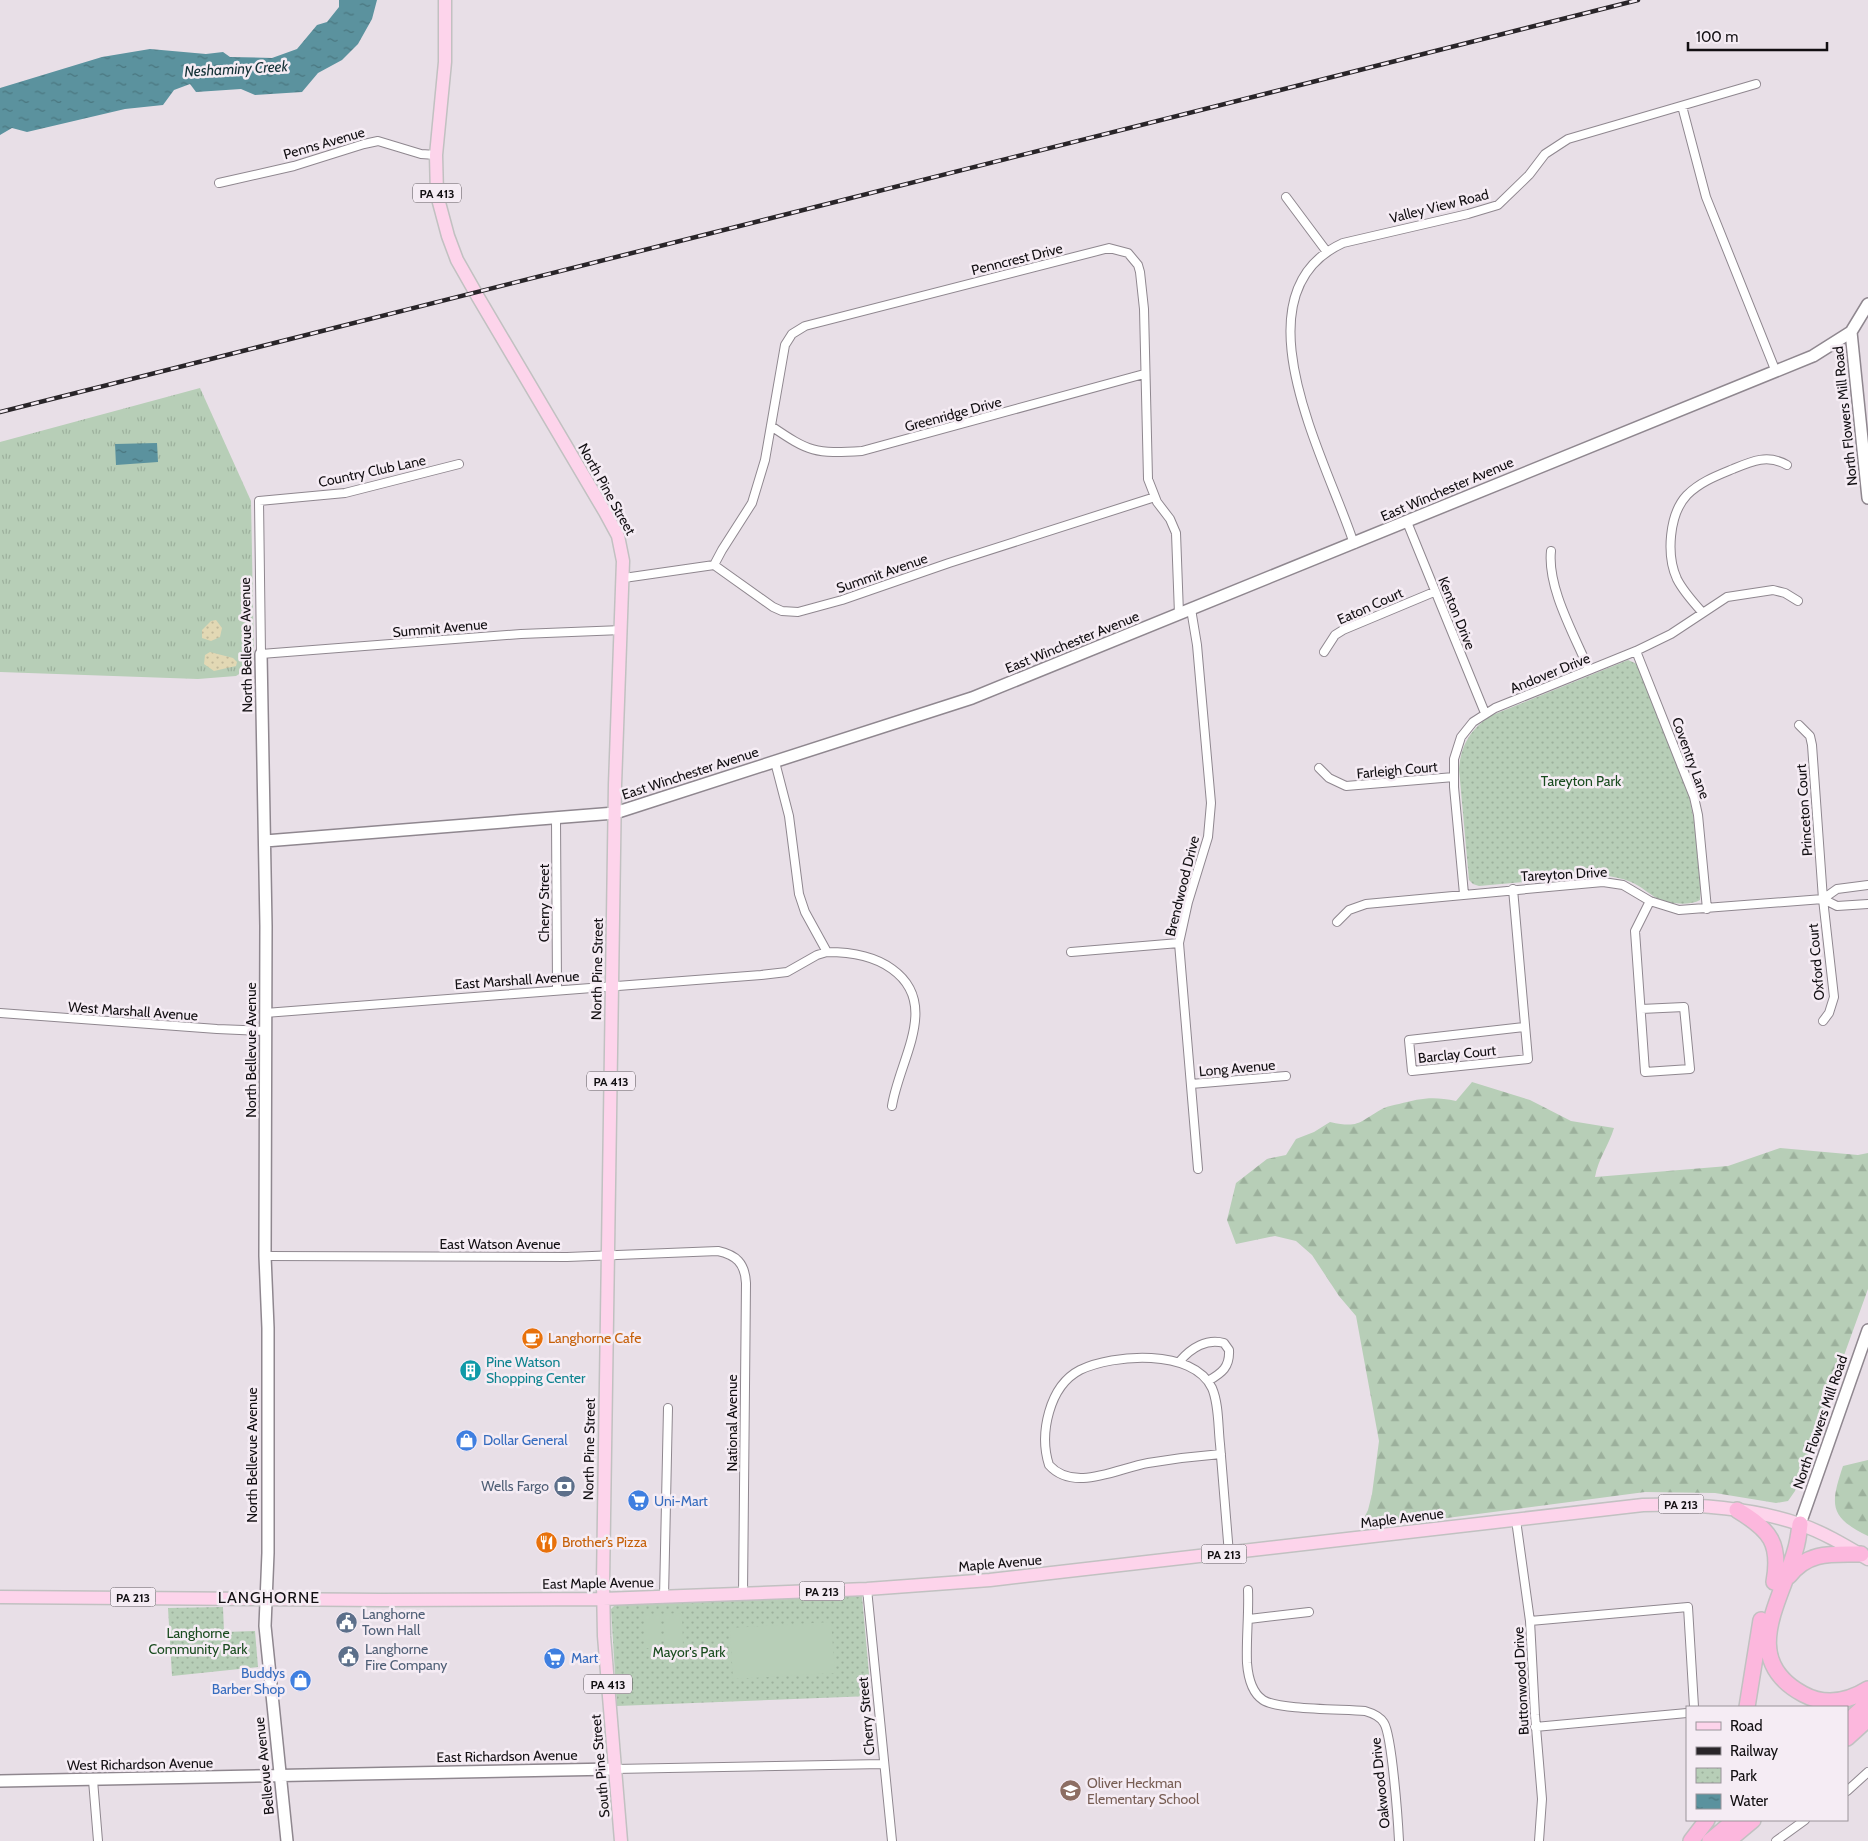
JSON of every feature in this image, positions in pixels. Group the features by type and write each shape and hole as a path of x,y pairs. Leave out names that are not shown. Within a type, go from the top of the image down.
{"highway":[{"path":"1737,1510 1755,1521 1771,1538 1777,1557 1778,1584 1757,1639 1746,1706"},
{"path":"1800,1524 1788,1548 1771,1620 1768,1642 1773,1663 1783,1677 1804,1695 1827,1702 1851,1698 1868,1689"},
{"path":"1778,1584 1808,1558 1821,1555 1864,1556"},
{"path":"1848,1721 1868,1703"},
{"path":"1848,1737 1868,1719"},
{"path":"1691,1841 1706,1821"},
{"path":"1710,1841 1734,1821"},
{"path":"1728,1841 1752,1821"}],"main road":[{"name":"PA 413","path":"436,155 445,62 445,0"},
{"name":"North Pine Street","path":"436,155 437,195 457,260 618,536 622,550 624,578 614,813 603,1599"},
{"name":"Maple Avenue","path":"930,1584 1229,1554 1643,1506 1692,1504 1737,1510 1800,1524 1864,1556"},
{"name":"East Maple Avenue","path":"265,1599 603,1599 867,1589 930,1584"},
{"name":"PA 213","path":"0,1596 265,1599"},
{"name":"South Pine Street","path":"603,1599 614,1769 621,1841"}],"street":[{"name":"Valley View Road","path":"1354,544 1300,396 1291,330 1292,303 1300,282 1314,262 1343,243 1490,208 1506,198 1555,145 1573,137 1756,84"},
{"path":"1682,106 1706,197 1776,372"},
{"name":"Penns Avenue","path":"219,183 294,166 378,142 421,154 436,155"},
{"path":"1286,197 1327,252"},
{"name":"Penncrest Drive","path":"714,566 752,503 765,460 782,354 788,339 798,329 1109,248 1128,253 1138,265 1140,272 1144,309 1146,460 1148,479 1154,497 1170,519 1176,533 1180,614"},
{"path":"1850,332 1868,304"},
{"name":"East Winchester Avenue","path":"265,841 614,813 775,762 972,698 1776,372 1830,347 1850,332"},
{"name":"North Flowers Mill Road","path":"1850,332 1868,498"},
{"name":"Greenridge Drive","path":"771,426 796,443 816,452 862,451 1144,374"},
{"path":"1702,612 1681,586 1673,568 1672,527 1684,498 1708,479 1757,460 1775,459 1787,465"},
{"name":"Country Club Lane","path":"259,500 345,493 460,464"},
{"name":"Summit Avenue","path":"714,566 773,607 782,611 798,612 842,600 949,563 1154,497"},
{"name":"North Bellevue Avenue","path":"259,500 265,841 265,1256 268,1328 268,1545 265,1599"},
{"name":"Kenton Drive","path":"1407,522 1485,713"},
{"path":"1551,551 1551,574 1554,586 1589,670"},
{"path":"624,578 708,565 714,566"},
{"name":"Andover Drive","path":"1464,894 1454,778 1456,751 1461,737 1473,722 1485,713 1636,652 1671,634 1727,597 1764,590 1786,593 1798,601"},
{"name":"Eaton Court","path":"1324,652 1335,635 1343,630 1434,592"},
{"name":"Brendwood Drive","path":"1191,609 1197,646 1211,803 1208,837 1188,902 1180,943 1198,1170"},
{"name":"Summit Avenue","path":"261,654 521,634 622,630"},
{"name":"Coventry Lane","path":"1636,652 1694,797 1700,831 1707,909"},
{"name":"Princeton Court","path":"1799,725 1810,736 1812,745 1823,899"},
{"path":"775,762 790,816 799,894 804,912 827,952 857,954 872,958 898,973 913,992 916,1016 895,1088 892,1106"},
{"name":"Farleigh Court","path":"1319,768 1329,778 1346,786 1454,778"},
{"name":"Cherry Street","path":"556,818 557,989"},
{"name":"Tareyton Drive","path":"1337,922 1349,910 1366,904 1513,889 1615,883 1630,888 1650,902 1679,910 1823,899 1837,889 1868,885"},
{"name":"Barclay Court","path":"1513,889 1528,1060 1412,1071 1409,1040 1524,1027"},
{"name":"Tareyton Drive","path":"1823,899 1837,906 1868,904"},
{"name":"Oxford Court","path":"1823,899 1834,997 1829,1013 1823,1020"},
{"path":"1641,1009 1684,1007 1690,1069 1645,1072 1635,931 1650,902"},
{"path":"1071,952 1180,943"},
{"name":"East Marshall Avenue","path":"265,1013 787,972 817,955 827,952"},
{"name":"West Marshall Avenue","path":"0,1013 216,1030 265,1031"},
{"name":"Long Avenue","path":"1191,1084 1286,1076"},
{"name":"East Watson Avenue","path":"265,1256 608,1256 718,1251 734,1256"},
{"name":"National Avenue","path":"734,1256 744,1270 746,1282 743,1594"},
{"name":"North Flowers Mill Road","path":"1800,1524 1868,1330"},
{"path":"1180,1361 1198,1346 1215,1340 1224,1342 1229,1350 1226,1366 1223,1372 1208,1381"},
{"path":"1220,1454 1146,1463 1097,1476 1063,1475 1049,1465 1046,1447 1048,1417 1055,1396 1071,1377 1080,1370 1113,1361 1150,1358 1180,1361 1200,1373 1208,1381 1214,1395 1220,1454 1229,1554"},
{"path":"664,1597 668,1408"},
{"name":"Buttonwood Drive","path":"1516,1520 1530,1620 1535,1727 1542,1806 1539,1841"},
{"name":"Cherry Street","path":"867,1589 892,1841"},
{"name":"Oakwood Drive","path":"1248,1590 1247,1654 1250,1682 1261,1699 1267,1702 1297,1706 1365,1711 1372,1713 1384,1722 1389,1738 1399,1841"},
{"name":"Bellevue Avenue","path":"265,1599 265,1626 288,1841"},
{"path":"1530,1620 1688,1607 1694,1706"},
{"path":"1249,1619 1309,1612"},
{"path":"1535,1727 1686,1713"},
{"name":"East Richardson Avenue","path":"281,1777 883,1764"},
{"path":"1848,1790 1868,1772"},
{"name":"West Richardson Avenue","path":"0,1781 281,1777"},
{"path":"93,1780 98,1841"},
{"path":"1776,1841 1804,1821"}],"green space":[{"path":"200,388 251,501 254,659 247,669 236,676 198,679 0,672 0,442"},
{"name":"Tareyton Park","path":"1628,660 1637,664 1689,796 1695,825 1701,886 1700,900 1685,904 1668,902 1658,899 1631,882 1601,875 1479,886 1473,884 1469,880 1459,769 1464,745 1472,733 1490,716"},
{"path":"1472,1082 1530,1100 1571,1121 1614,1128 1595,1177 1728,1166 1780,1148 1858,1155 1868,1153 1868,1289 1795,1491 1788,1501 1776,1503 1715,1493 1645,1492 1447,1518 1361,1524 1368,1510 1372,1494 1379,1441 1356,1316 1339,1296 1312,1255 1296,1241 1275,1236 1236,1244 1227,1220 1236,1183 1267,1159 1286,1155 1296,1139 1314,1132 1330,1122 1354,1124 1386,1107 1420,1099 1434,1098 1456,1101"},
{"path":"1868,1460 1868,1536 1846,1523 1836,1508 1835,1500 1843,1466"},
{"name":"Mayor's Park","path":"862,1596 871,1696 617,1706 611,1609 617,1603"},
{"name":"Langhorne Community Park","path":"223,1607 224,1632 255,1631 258,1667 172,1676 168,1608"},
{"path":"682,1613 683,1647 665,1648 664,1614"},
{"path":"646,1614 660,1614 661,1648 646,1648"},
{"path":"831,1622 835,1673 733,1679 730,1628"}],"sand":[{"path":"216,620 222,628 220,637 211,641 202,638 202,630 211,621"},
{"path":"210,652 233,658 237,662 236,666 214,671 204,664 205,655"}],"water":[{"name":"Neshaminy Creek","path":"339,0 377,0 372,19 358,44 342,60 318,73 302,92 255,95 241,89 196,92 190,84 174,90 163,105 125,109 27,132 12,128 0,135 0,88 102,57 150,49 206,54 223,52 230,57 272,58 297,49 317,25 327,22 339,7"},
{"path":"157,443 158,462 116,465 115,444"}],"railway":[{"path":"0,412 1638,0"}],"place":[{"name":"Langhorne Cafe","path":"532,1338"},
{"name":"Pine Watson Shopping Center","path":"470,1370"},
{"name":"Dollar General","path":"467,1440"},
{"name":"Wells Fargo","path":"565,1486"},
{"name":"Uni-Mart","path":"638,1501"},
{"name":"Brother’s Pizza","path":"546,1542"},
{"name":"Langhorne Town Hall","path":"346,1622"},
{"name":"Langhorne Fire Company","path":"349,1657"},
{"name":"Mart","path":"555,1658"},
{"name":"Buddys Barber Shop","path":"301,1681"},
{"name":"Oliver Heckman Elementary School","path":"1071,1791"}],"district":[{"name":"LANGHORNE","path":"269,1597"}]}
